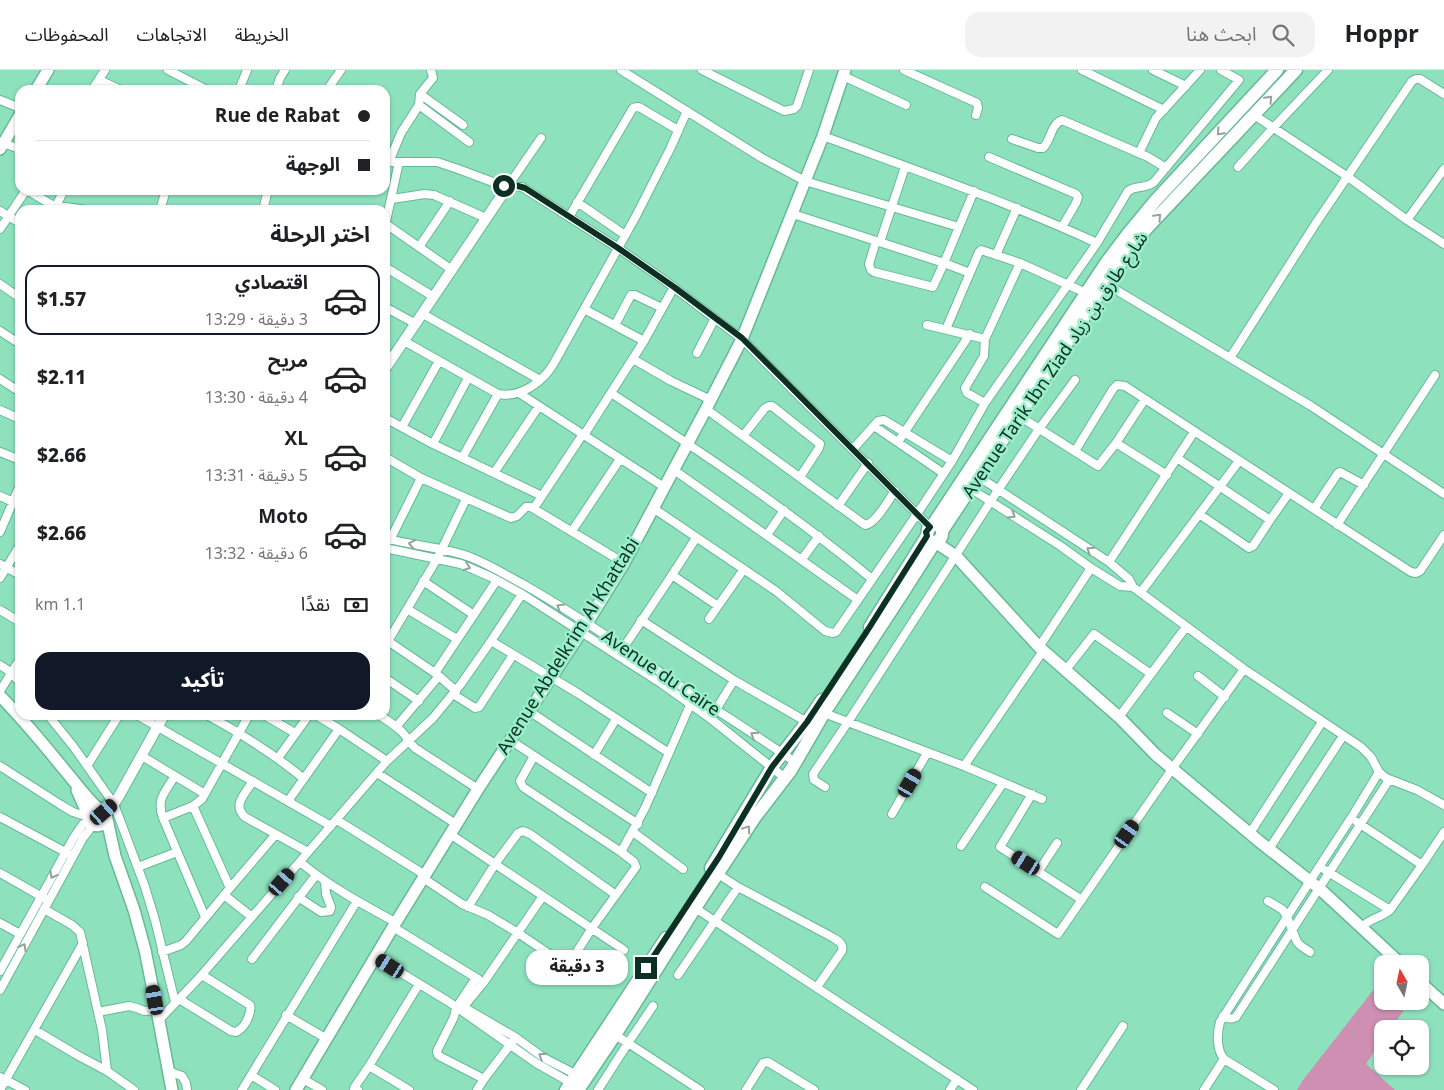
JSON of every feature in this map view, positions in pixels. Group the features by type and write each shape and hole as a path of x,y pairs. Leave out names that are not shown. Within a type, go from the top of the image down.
{"main road":[{"name":"Avenue Tarik Ibn Ziad شارع طارق بن زياد","path":"577,1085 719,857 772,767 807,722 869,628 935,534 1114,251 1143,215 1277,70"},
{"name":"Avenue Tarik Ibn Ziad شارع طارق بن زياد","path":"577,1085 615,1035 695,908 755,818 785,778 824,713 902,594 935,534 971,489 1129,251 1146,229 1296,70"},
{"path":"38,85 45,71"},
{"name":"Avenue Abdelkrim Al Khattabi","path":"296,1090 453,829 624,563 709,405 742,338 793,214 823,136 844,73"},
{"path":"1,145 15,124"},
{"path":"935,534 1041,649 1119,717 1172,769 1320,889 1392,955"},
{"path":"0,696 15,712"},
{"path":"23,720 72,779 115,856 140,931 172,1090"},
{"path":"1429,990 1444,1004"}],"street":[{"path":"96,85 105,70"},
{"path":"168,70 197,85"},
{"path":"241,85 247,70"},
{"path":"278,85 285,70"},
{"path":"330,85 341,70"},
{"path":"390,156 401,133 419,105 420,94 433,78 432,70"},
{"path":"620,70 778,167 805,181 959,227"},
{"path":"702,70 784,111 794,109 797,106 809,70"},
{"path":"904,70 977,103 976,115"},
{"path":"1082,70 1164,110"},
{"path":"1153,70 1186,86"},
{"path":"1139,153 1156,118 1200,70"},
{"path":"653,508 776,591 825,631 835,633 952,461 985,404 1097,243 1128,190 1149,186 1154,182 1239,80 1221,70"},
{"path":"1238,167 1328,70"},
{"path":"844,73 906,105"},
{"path":"1230,358 1316,223 1412,81 1420,79 1444,94"},
{"path":"99,80 110,85"},
{"path":"420,94 462,125"},
{"path":"0,100 15,106"},
{"path":"419,105 469,142"},
{"path":"569,217 633,108 637,106 678,130"},
{"path":"404,341 498,394 519,393 540,380 551,369 636,216 687,111"},
{"path":"1254,114 1348,177 1406,220 1444,244"},
{"path":"1012,139 1043,148 1056,124 1062,120 1139,153 1166,168"},
{"path":"823,136 974,191 1097,243"},
{"path":"390,362 541,138"},
{"path":"1,145 15,148"},
{"path":"989,157 1076,194 1078,198 1076,203 1062,227"},
{"path":"390,162 432,161 443,163 491,182 525,188 618,248 742,338 868,463 935,534"},
{"path":"390,206 399,162"},
{"path":"905,166 892,206 869,264 869,268 874,272 932,287 974,191"},
{"path":"1406,220 1444,169"},
{"path":"392,199 430,194 486,218"},
{"path":"34,195 53,205"},
{"path":"419,247 450,201"},
{"path":"577,202 625,235"},
{"path":"0,229 15,206"},
{"path":"996,255 1016,208"},
{"path":"0,210 15,220"},
{"path":"793,214 970,273"},
{"path":"390,228 452,270"},
{"path":"946,329 980,251 983,250 1020,263 1086,293"},
{"path":"985,404 967,393 965,388 984,356 985,339 1020,263"},
{"path":"390,270 434,297"},
{"path":"0,284 15,294"},
{"path":"1106,284 1311,406 1444,494"},
{"path":"534,508 633,359 674,287"},
{"path":"615,325 631,295 662,308"},
{"path":"584,309 644,341"},
{"path":"390,311 416,324"},
{"path":"423,314 540,380"},
{"path":"696,353 715,318"},
{"path":"927,325 985,339"},
{"path":"0,331 15,341"},
{"path":"898,442 970,334"},
{"path":"633,359 709,405 743,436 863,524 867,525 874,520 895,491"},
{"path":"402,427 440,361"},
{"path":"1337,524 1384,455 1434,375"},
{"path":"433,444 468,378"},
{"path":"0,379 15,389"},
{"path":"825,786 814,780 813,774 1039,428 1075,380"},
{"path":"1075,451 1113,389 1117,385 1125,386 1405,568 1416,573 1420,571 1444,535"},
{"path":"519,393 664,487"},
{"path":"611,393 688,443 784,510 872,579"},
{"path":"462,458 498,394"},
{"path":"1018,416 1098,466 1116,443 1145,399"},
{"path":"494,473 539,406"},
{"path":"743,436 765,408 772,406 820,444 800,477"},
{"path":"0,410 15,417"},
{"path":"853,449 880,420 884,420 952,461"},
{"path":"390,421 433,444 542,496"},
{"path":"874,426 943,473"},
{"path":"1109,562 1194,432"},
{"path":"1116,443 1166,475"},
{"path":"0,452 15,458"},
{"path":"1177,458 1270,520"},
{"path":"572,531 620,459"},
{"path":"390,460 421,478 512,518 528,506 534,508 624,563"},
{"path":"1141,592 1239,460"},
{"path":"838,506 868,463"},
{"path":"674,470 858,600"},
{"path":"1314,509 1340,472 1364,485"},
{"path":"979,477 1109,562 1129,579 1133,587"},
{"path":"390,534 421,478"},
{"path":"971,489 1120,586 1133,587 1141,592 1244,670 1368,753 1379,772 1389,780 1409,786 1444,805"},
{"path":"1199,514 1249,548 1253,546 1289,493"},
{"path":"0,496 13,502"},
{"path":"0,532 15,497"},
{"path":"390,636 437,559 466,499"},
{"path":"767,535 784,510"},
{"path":"802,559 819,536"},
{"path":"624,647 696,538"},
{"name":"Avenue du Caire","path":"390,540 458,553 486,564 534,591 711,719 785,778"},
{"name":"Avenue du Caire","path":"390,549 461,564 497,580 624,647 716,711 795,762"},
{"path":"0,578 3,566 15,551"},
{"path":"3,566 15,572"},
{"path":"964,766 1041,649 1091,568"},
{"path":"709,619 744,569"},
{"path":"672,575 718,606"},
{"path":"396,727 419,701 457,639 497,580"},
{"path":"423,582 474,615"},
{"path":"98,1012 130,1006 158,1015 177,1001 202,975 387,761 433,718 455,692 522,594"},
{"path":"407,609 457,639"},
{"path":"0,610 15,619"},
{"path":"641,620 734,680 807,722"},
{"path":"1119,717 1186,627"},
{"path":"1065,670 1094,634 1151,674"},
{"path":"491,641 669,753"},
{"path":"390,645 437,674 455,692 473,707 477,708 513,655"},
{"path":"0,665 15,676"},
{"path":"0,691 15,668"},
{"path":"984,887 1058,934 1172,769 1244,670"},
{"path":"1198,676 1225,697"},
{"path":"711,719 734,680"},
{"path":"390,681 419,701"},
{"path":"621,852 638,824 690,705"},
{"path":"529,711 652,793"},
{"path":"824,713 1042,798"},
{"path":"1167,713 1198,734"},
{"path":"594,755 616,718"},
{"path":"52,720 114,804 138,866 177,1001 231,1031 236,1032 240,1030 250,1014 250,1005 202,975"},
{"path":"87,766 116,720"},
{"path":"147,720 331,826"},
{"path":"0,971 80,828 114,804 161,720"},
{"path":"217,720 278,758 304,779"},
{"path":"163,818 199,802 247,720"},
{"path":"273,720 295,733"},
{"path":"278,758 305,720"},
{"path":"324,720 387,761"},
{"path":"386,720 404,734 408,742 426,756 478,789"},
{"path":"1250,833 1322,722"},
{"path":"288,801 339,729"},
{"path":"1269,849 1344,736"},
{"path":"510,740 638,824"},
{"path":"892,814 927,753"},
{"path":"142,756 205,794"},
{"path":"337,820 424,876 468,908 488,915 518,933 565,969 636,866 634,862 621,852 523,788 520,781 534,756"},
{"path":"0,766 73,812 95,818"},
{"path":"1274,1090 1224,1059 1220,1054 1218,1030 1224,1016 1352,818 1379,772"},
{"path":"377,773 453,829 495,864 624,950"},
{"path":"175,776 159,806 205,918"},
{"path":"1224,1016 1233,1019 1236,1017 1389,780"},
{"path":"253,781 239,805 239,809 245,816 308,852"},
{"path":"961,846 1004,782"},
{"path":"1032,794 1000,847 1082,900"},
{"path":"193,806 230,888"},
{"path":"0,817 73,856"},
{"path":"0,990 95,818"},
{"path":"1352,818 1422,865"},
{"path":"468,908 495,864 518,833 523,831 616,895"},
{"path":"633,832 684,869"},
{"path":"1362,927 1390,910 1444,832"},
{"path":"162,952 181,945 186,941 276,834"},
{"path":"1038,872 1057,843"},
{"path":"138,866 177,852"},
{"path":"300,862 325,882 484,982"},
{"path":"1320,866 1390,910"},
{"path":"0,873 49,900"},
{"path":"718,874 738,887 842,943 842,952 817,987"},
{"path":"252,959 316,875"},
{"path":"298,897 320,912 330,911 332,907 326,894 325,882"},
{"path":"678,975 738,887"},
{"path":"224,896 252,917"},
{"path":"459,1009 484,982 543,896"},
{"path":"242,1090 357,901"},
{"path":"1268,901 1283,910 1288,917 1300,946 1310,952"},
{"path":"695,908 973,1090"},
{"path":"44,909 78,929 83,943 98,1012 107,1071"},
{"path":"0,923 20,934"},
{"path":"1,1089 3,1079 34,1030 83,943"},
{"path":"375,957 449,1002 543,1067 577,1085"},
{"path":"476,978 437,1049 437,1053 484,1079"},
{"path":"355,1089 419,984"},
{"path":"598,1090 653,1006"},
{"path":"459,1009 515,1037 577,1085"},
{"path":"286,1016 327,1038"},
{"path":"1081,1090 1123,1026"},
{"path":"34,1030 107,1071 134,1090"},
{"path":"615,1035 699,1090"},
{"path":"477,1090 515,1037"},
{"path":"1204,1090 1224,1059"},
{"path":"746,1090 760,1067 766,1062 814,1090"},
{"path":"369,1066 409,1090"},
{"path":"168,1071 182,1076 187,1090"},
{"path":"251,1075 274,1090"},
{"path":"3,1079 25,1090"},
{"path":"303,1079 322,1090"},
{"path":"950,1090 957,1079"}],"shaded area":[{"path":"1374,989 1374,1010 1404,1010 1397,1020 1374,1020 1374,1052 1366,1064 1374,1071 1374,1075 1378,1075 1395,1090 1297,1090"}],"route":[{"path":"504,186 525,188 618,248 742,338 930,527 926,532 927,536 869,628 807,722 772,767 719,857 646,968"}]}
